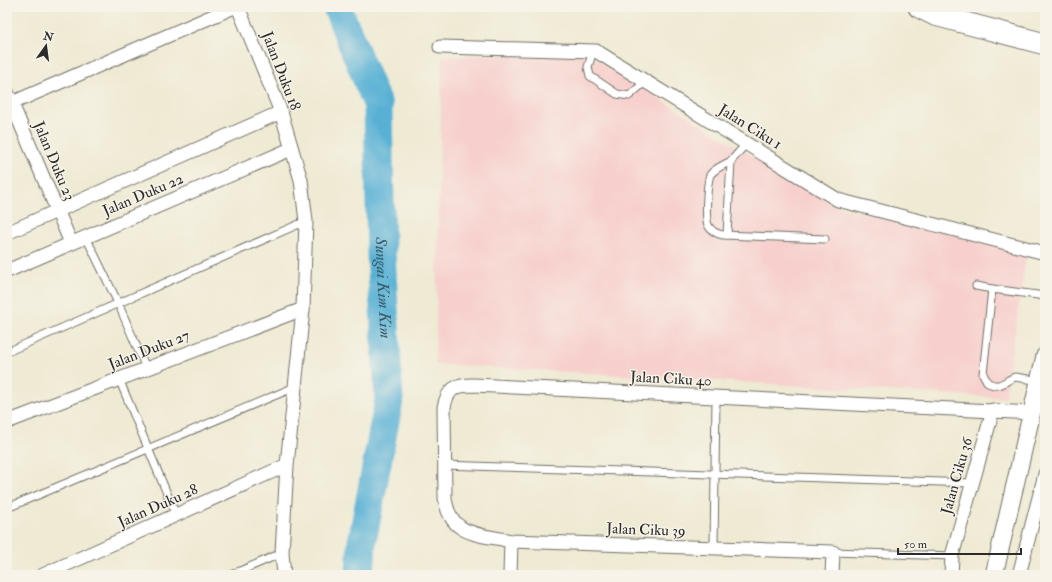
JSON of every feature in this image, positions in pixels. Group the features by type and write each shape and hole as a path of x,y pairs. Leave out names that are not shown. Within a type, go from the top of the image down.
{"main road":[{"path":"919,7 935,15 1045,44"}],"street":[{"path":"9,98 234,7"},
{"name":"Jalan Duku 18","path":"238,7 281,112 302,183 306,221 303,309 287,466 282,553 284,575"},
{"name":"Jalan Ciku 1","path":"440,47 593,51 602,53 746,144 840,201 1045,252"},
{"name":"Jalan Duku 23","path":"9,98 71,243"},
{"name":"Jalan Duku 22","path":"7,233 281,112"},
{"name":"Jalan Duku 22","path":"7,271 291,148"},
{"name":"Jalan Duku 27","path":"7,422 303,309"},
{"path":"994,575 1043,370"},
{"name":"Jalan Ciku 40","path":"459,527 447,512 444,465 444,407 447,397 454,388 461,385 1033,413"},
{"name":"Jalan Ciku 36","path":"951,575 952,556 971,482 993,410"},
{"name":"Jalan Duku 28","path":"43,575 287,466"},
{"path":"1019,575 1045,474"},
{"name":"Jalan Ciku 39","path":"459,527 471,532 512,541 833,552"},
{"path":"510,575 512,541"},
{"path":"832,575 833,552"}],"lane":[{"path":"593,51 588,67 590,76 617,94 629,96 646,81"},
{"path":"746,144 731,162 714,171 708,183 708,224 716,234 825,239"},
{"path":"727,235 731,162"},
{"path":"7,352 306,221"},
{"path":"86,237 118,303 146,368"},
{"path":"976,286 1045,296"},
{"path":"992,289 983,374 988,383 998,386 1019,377 1043,370"},
{"path":"119,379 176,515"},
{"path":"7,508 295,387"},
{"path":"714,548 716,397"},
{"path":"444,465 971,482"},
{"path":"833,552 952,556"},
{"path":"231,575 282,553"}],"shaded area":[{"path":"583,51 830,204 1027,252 1005,398 435,364 442,57"}],"waterway":[{"name":"Sungai Kim Kim","path":"337,7 378,106 381,253 389,400 362,542 360,575"}]}
